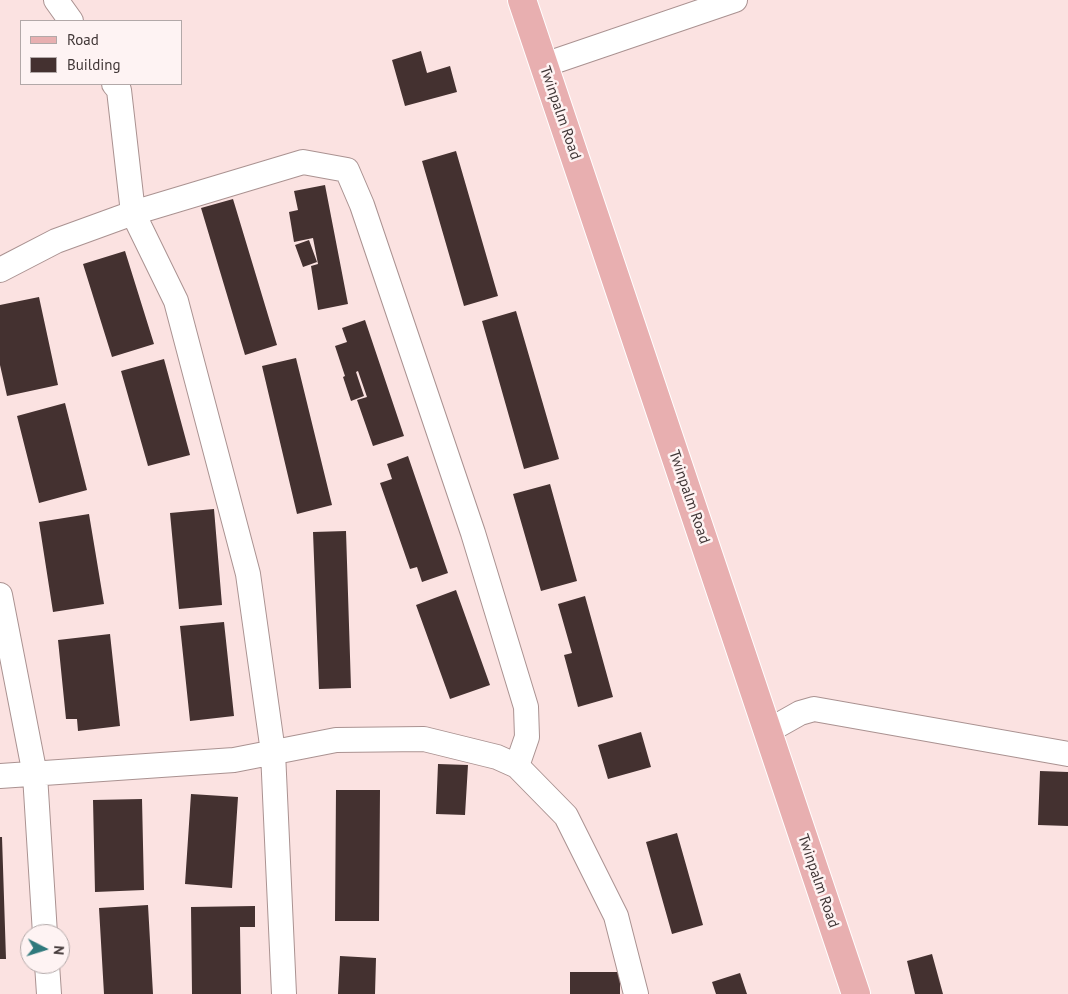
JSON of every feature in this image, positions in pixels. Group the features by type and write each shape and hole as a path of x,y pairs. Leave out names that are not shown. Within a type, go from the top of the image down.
{"main road":[{"name":"Twinpalm Road","path":"522,0 856,994"}],"street":[{"path":"56,0 70,20"},
{"path":"544,66 735,0"},
{"path":"115,85 119,90 134,213 176,301 248,574 273,752 284,994"},
{"path":"0,270 56,241 134,213 303,162 347,170 362,205 467,514 526,707 527,736 517,766"},
{"path":"0,595 35,775 44,924"},
{"path":"768,730 800,713 814,709 1068,754"},
{"path":"0,776 234,760 336,740 424,738 497,757 517,766 566,816 616,916 636,994"},
{"path":"48,974 49,994"}],"building":[{"path":"421,51 427,73 450,66 457,92 405,106 392,60"},
{"path":"456,151 498,296 464,306 422,161"},
{"path":"325,185 348,304 318,310 311,266 318,264 313,238 294,242 289,212 298,210 294,191"},
{"path":"233,199 277,345 245,355 201,208"},
{"path":"309,240 317,262 303,267 295,245"},
{"path":"125,251 154,344 112,357 83,264"},
{"path":"39,297 58,385 7,396 0,365 0,305"},
{"path":"516,311 559,459 524,469 482,321"},
{"path":"365,320 404,436 373,446 357,400 367,397 358,371 356,372 364,396 351,401 335,346 347,342 342,328"},
{"path":"296,358 332,505 297,514 262,366"},
{"path":"164,359 190,455 148,466 121,371"},
{"path":"65,403 87,490 39,503 17,416"},
{"path":"408,456 448,573 422,582 417,567 410,569 380,483 392,479 387,464"},
{"path":"550,484 577,581 541,591 513,494"},
{"path":"214,509 222,605 179,609 170,513"},
{"path":"89,514 104,604 53,612 39,522"},
{"path":"346,531 351,688 319,689 313,532"},
{"path":"456,590 490,685 450,699 416,605"},
{"path":"585,596 613,697 578,707 564,655 572,653 558,604"},
{"path":"224,622 234,716 190,721 180,626"},
{"path":"110,634 120,726 78,731 77,719 66,719 58,640"},
{"path":"641,732 651,767 608,779 598,745"},
{"path":"438,764 468,765 465,815 436,814"},
{"path":"1040,771 1068,772 1068,826 1038,825"},
{"path":"336,790 380,790 379,921 335,921"},
{"path":"191,794 238,797 232,888 185,884"},
{"path":"142,799 144,890 95,892 93,800"},
{"path":"677,833 703,925 672,934 646,842"},
{"path":"0,837 2,837 6,959 0,959"},
{"path":"148,905 153,994 104,994 99,908"},
{"path":"255,906 255,927 240,927 241,994 192,994 191,907"},
{"path":"932,954 943,994 915,994 907,961"},
{"path":"340,956 376,958 375,994 338,994"},
{"path":"570,972 620,972 620,994 570,994"},
{"path":"740,973 747,994 716,994 712,982"}]}
